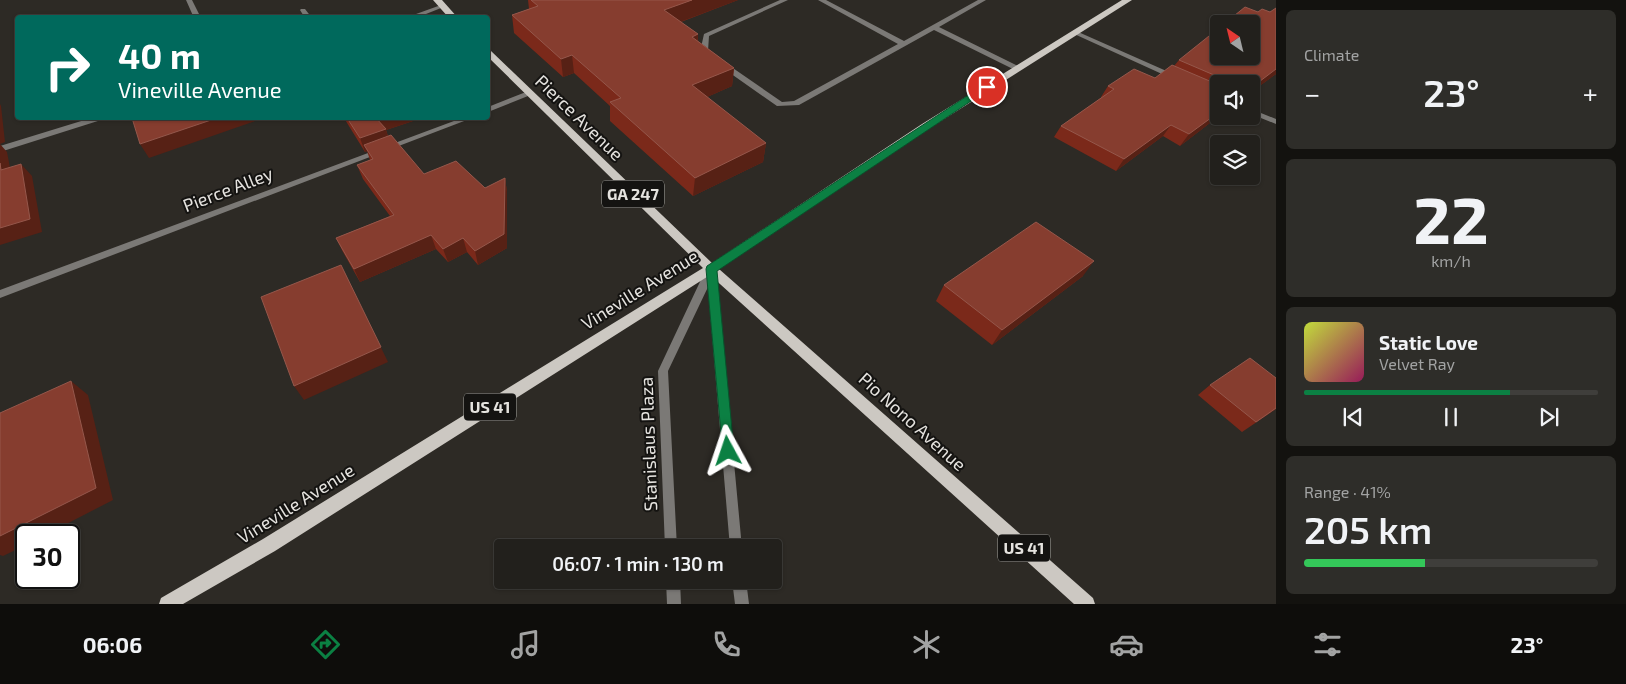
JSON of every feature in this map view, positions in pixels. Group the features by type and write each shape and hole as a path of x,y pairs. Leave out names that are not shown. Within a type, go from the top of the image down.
{"main road":[{"name":"Vineville Avenue","path":"167,604 269,545 711,269 1018,68 1128,0"},
{"path":"440,3 451,15"},
{"name":"Pierce Avenue","path":"490,55 711,269"},
{"name":"Pio Nono Avenue","path":"711,269 1087,604"}],"street":[{"path":"189,0 196,15"},
{"path":"785,0 706,35 704,52 780,104 796,103 983,0"},
{"path":"821,0 904,44"},
{"path":"414,15 440,3"},
{"path":"303,10 307,15"},
{"path":"934,27 1018,68"},
{"path":"1074,32 1182,80"},
{"path":"490,109 529,94"},
{"path":"1260,115 1276,122"},
{"path":"0,149 92,120"},
{"name":"Pierce Alley","path":"0,294 463,120"},
{"path":"711,269 735,539"},
{"name":"Stanislaus Plaza","path":"671,539 663,372 711,269"},
{"path":"673,589 674,604"},
{"path":"740,589 742,604"}],"building":[{"path":"531,0 692,0 664,10 698,34 692,37 734,68 692,85 766,143 695,178 610,102 621,98 572,55 561,59 512,15 538,6"},
{"path":"1245,7 1258,12 1262,9 1270,12 1276,8 1276,69 1260,81 1260,75 1214,75 1179,60 1210,35 1210,65 1260,65 1260,15 1235,15"},
{"path":"1172,65 1210,81 1210,119 1189,134 1171,125 1124,159 1061,126 1114,89 1108,86 1134,69 1155,78"},
{"path":"133,120 211,120 140,144"},
{"path":"348,120 378,120 386,129 360,138"},
{"path":"391,135 424,174 456,161 485,188 505,178 504,234 475,251 463,238 443,249 431,235 354,269 336,238 394,215 357,165 373,159 364,145"},
{"path":"0,163 1,170 21,164 30,219 0,228"},
{"path":"1036,222 1094,261 1002,330 944,285"},
{"path":"341,265 381,347 294,386 261,297"},
{"path":"1250,358 1276,378 1276,408 1256,422 1210,385"},
{"path":"71,381 96,488 24,524 15,524 15,528 0,536 0,413"}],"route":[{"path":"728,451 711,269 987,87"}]}
